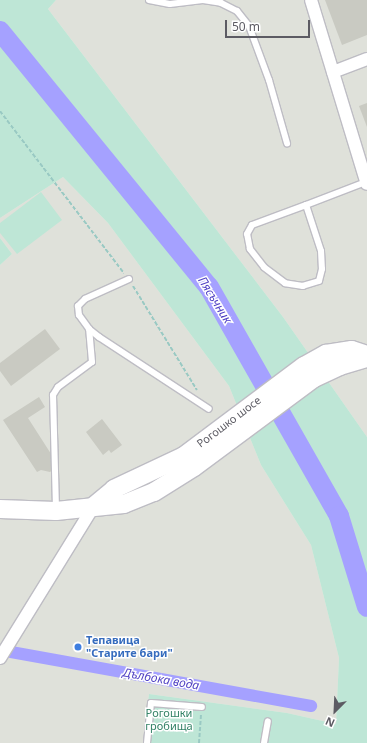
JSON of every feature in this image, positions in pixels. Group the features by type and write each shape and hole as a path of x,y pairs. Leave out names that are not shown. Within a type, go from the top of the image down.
{"main road":[{"name":"Рогошко шосе","path":"0,510 56,511 124,504 154,492 309,372 326,354 352,350 367,356"}],"street":[{"path":"311,0 367,183"},
{"path":"333,72 367,59"},
{"path":"0,658 94,506"}],"lane":[{"path":"150,0 165,4 203,0 221,3 238,11 249,26 269,80 287,142"},
{"path":"306,205 321,251 322,269 319,281 303,286 285,283 264,267 250,249 247,234 252,225 306,205 367,183"},
{"path":"129,279 85,298 78,306 79,315 89,329 209,409"},
{"path":"56,511 53,395 58,387 92,362 89,329"},
{"path":"147,743 151,703 202,707"},
{"path":"264,743 268,722"}],"path":[{"path":"0,111 129,279 209,409"},
{"path":"198,743 202,707"}],"shaded area":[{"path":"56,0 367,0 367,437 283,317 48,9"},
{"path":"63,177 108,223 229,386 261,465 311,545 339,658 336,724 287,713 149,694 143,743 0,743 0,265 12,254 0,238 0,218"}],"green space":[{"name":"Рогошки гробища","path":"0,0 56,0 48,9 283,317 367,437 367,743 143,743 149,694 287,713 336,724 339,658 311,545 261,465 229,386 108,223 63,177 0,218"},
{"path":"41,192 62,220 17,254 0,233 0,223"},
{"path":"0,238 12,254 0,265"}],"building":[{"path":"325,0 367,0 367,35 342,45"},
{"path":"367,103 367,127 359,106"},
{"path":"45,329 60,349 11,386 0,371 0,363"},
{"path":"39,397 45,407 28,418 53,457 51,458 53,470 50,472 41,470 37,472 3,420"},
{"path":"102,419 122,445 111,453 109,450 103,455 86,432"}],"waterway":[{"name":"Пясъчник","path":"0,31 209,287 339,516 367,607"},
{"name":"Дълбока вода","path":"11,652 311,706"}],"place":[{"name":"Тепавица \"Старите бари\"","path":"78,647"}]}
